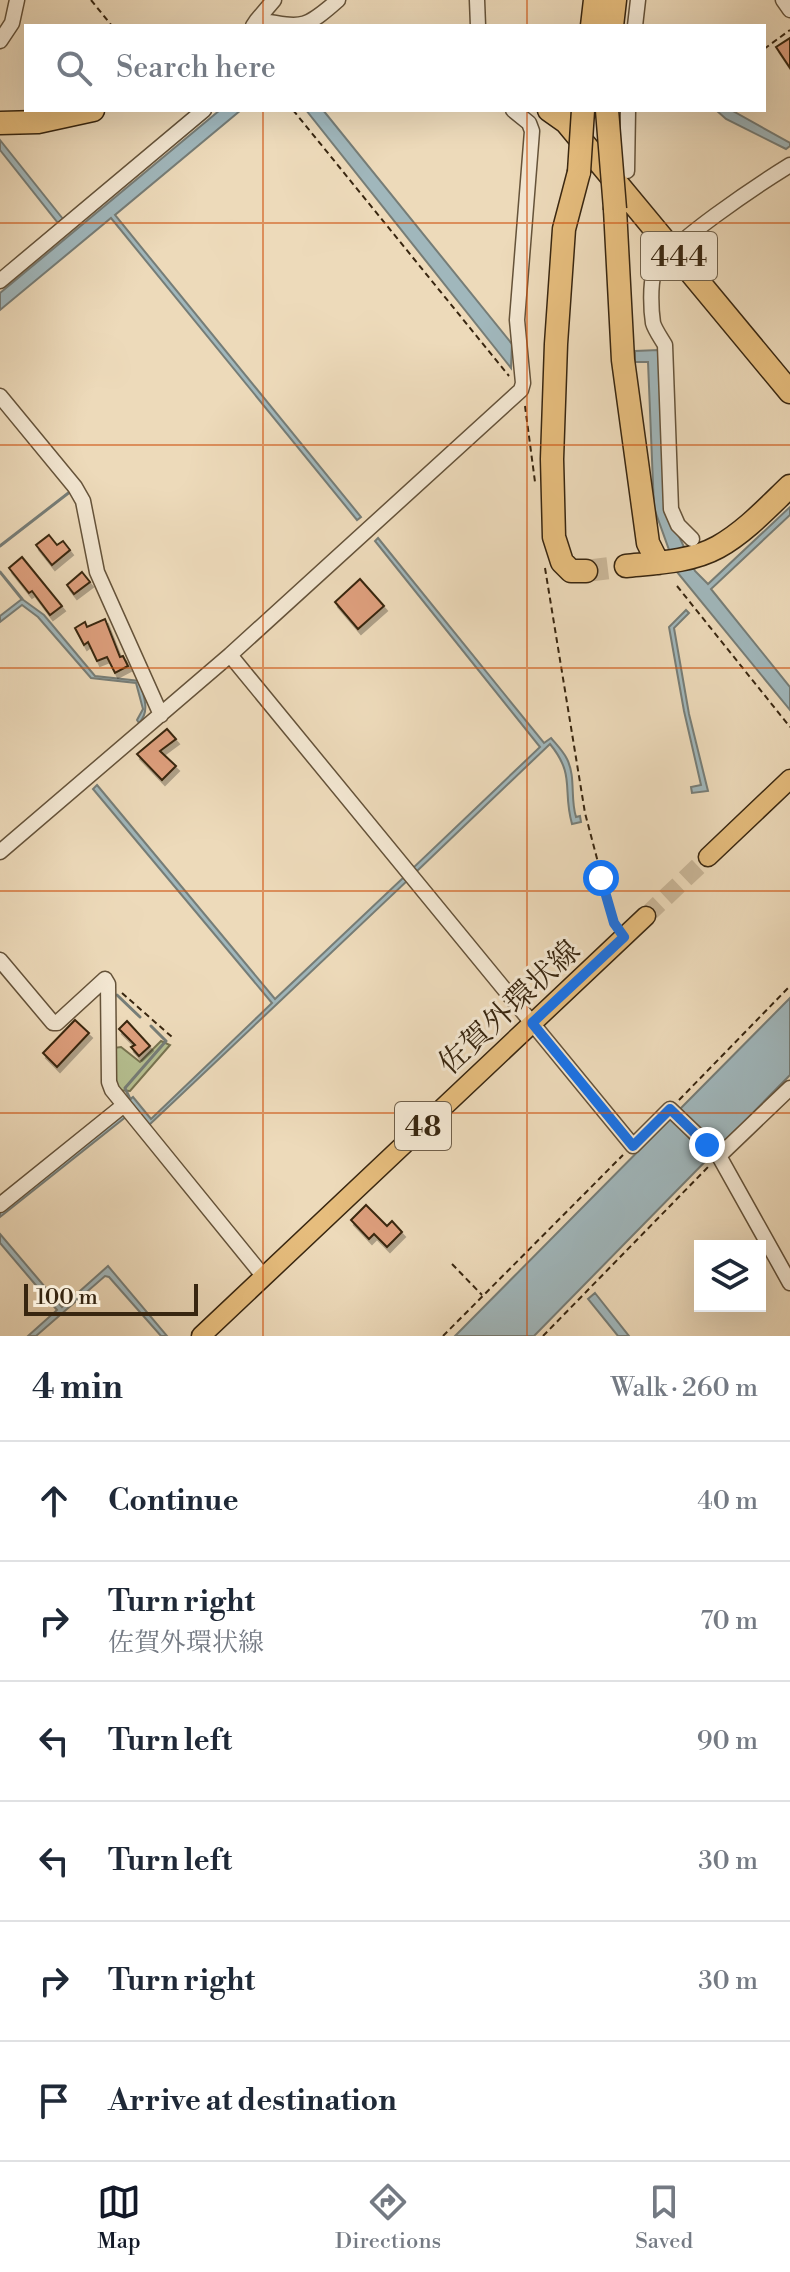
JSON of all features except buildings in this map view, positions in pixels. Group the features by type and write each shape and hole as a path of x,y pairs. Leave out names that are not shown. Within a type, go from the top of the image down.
{"highway":[{"path":"592,24 595,0"},
{"path":"612,24 615,0"},
{"path":"0,123 38,122 84,112"},
{"path":"607,112 623,360 648,543 658,563"},
{"path":"566,114 579,172 564,229 556,344 552,459 554,537 562,562 571,571 586,571"},
{"name":"444","path":"566,114 790,392"},
{"path":"626,566 700,555 717,548 790,486"}],"main road":[{"path":"708,857 790,779"},
{"name":"佐賀外環状線","path":"201,1336 646,916"}],"street":[{"path":"0,41 12,23 17,0"},
{"path":"255,23 274,0"},
{"path":"311,24 338,0"},
{"path":"635,24 638,0"},
{"path":"783,0 790,10"},
{"path":"0,281 202,112"},
{"path":"0,852 230,655 521,390 517,320 532,131 529,123 515,112"},
{"path":"627,171 628,112"},
{"path":"692,539 678,525 671,509 665,345 653,325 653,275 658,265 674,250 737,199 790,165"},
{"path":"0,396 75,487 83,501 97,572 161,715"},
{"path":"230,655 633,1146 670,1109 719,1156 790,1283"},
{"path":"0,960 53,1023 57,1023 105,979 108,984 109,1082 124,1105 264,1277"},
{"path":"719,1156 790,1088"},
{"path":"0,1205 124,1105"}],"path":[{"path":"91,0 110,24"},
{"path":"766,48 790,30"},
{"path":"295,112 521,390 536,488"},
{"path":"545,566 585,813 614,923 624,937"},
{"path":"677,586 790,727"},
{"path":"108,984 116,986 172,1037"},
{"path":"670,1109 790,986"},
{"path":"443,1336 633,1146"},
{"path":"543,1336 719,1156"},
{"path":"452,1264 483,1295"}],"green space":[{"path":"161,1041 170,1045 130,1091 117,1090 113,1048 121,1047 140,1062"}],"water":[{"path":"218,112 239,112 115,215 361,517 357,520 111,218 0,310 0,293"},
{"path":"308,112 325,112 512,344 511,368"},
{"path":"718,112 735,112 790,143 790,146 786,149 726,119"},
{"path":"0,140 63,219 58,223 0,150"},
{"path":"658,350 666,508 695,571 708,584 790,507 790,515 711,589 790,687 790,710 677,572 654,508 648,362 635,362 635,351"},
{"path":"378,538 544,743 551,738 564,753 571,773 576,817 580,816 581,822 572,824 566,774 550,744 416,872 413,868 540,747 375,541"},
{"path":"22,599 44,615 95,676 140,681 145,713 139,723 137,720 143,709 136,683 91,678 38,617 22,605 0,622 0,616"},
{"path":"686,610 689,613 674,628 689,714 708,791 692,793 691,787 701,785 669,627"},
{"path":"97,785 275,999 404,877 407,881 148,1126 128,1101 133,1097 151,1119 272,1003 93,789"},
{"path":"790,998 790,1075 534,1336 455,1336"},
{"path":"125,1112 127,1116 0,1217 0,1212"},
{"path":"0,1234 62,1307 108,1266 167,1336 161,1336 105,1276 36,1336 28,1336 57,1310 0,1243"},
{"path":"595,1293 629,1336 618,1336 588,1299"}],"waterway":[{"path":"0,546 71,491"},
{"path":"0,572 22,599"},
{"path":"117,995 140,1017"},
{"path":"130,1099 125,1088 166,1041 151,1026"}],"tunnel":[{"path":"586,571 626,566"},
{"path":"646,916 708,857"}],"route":[{"path":"601,878 614,923 624,937 532,1023 633,1146 670,1109 707,1145"}]}
